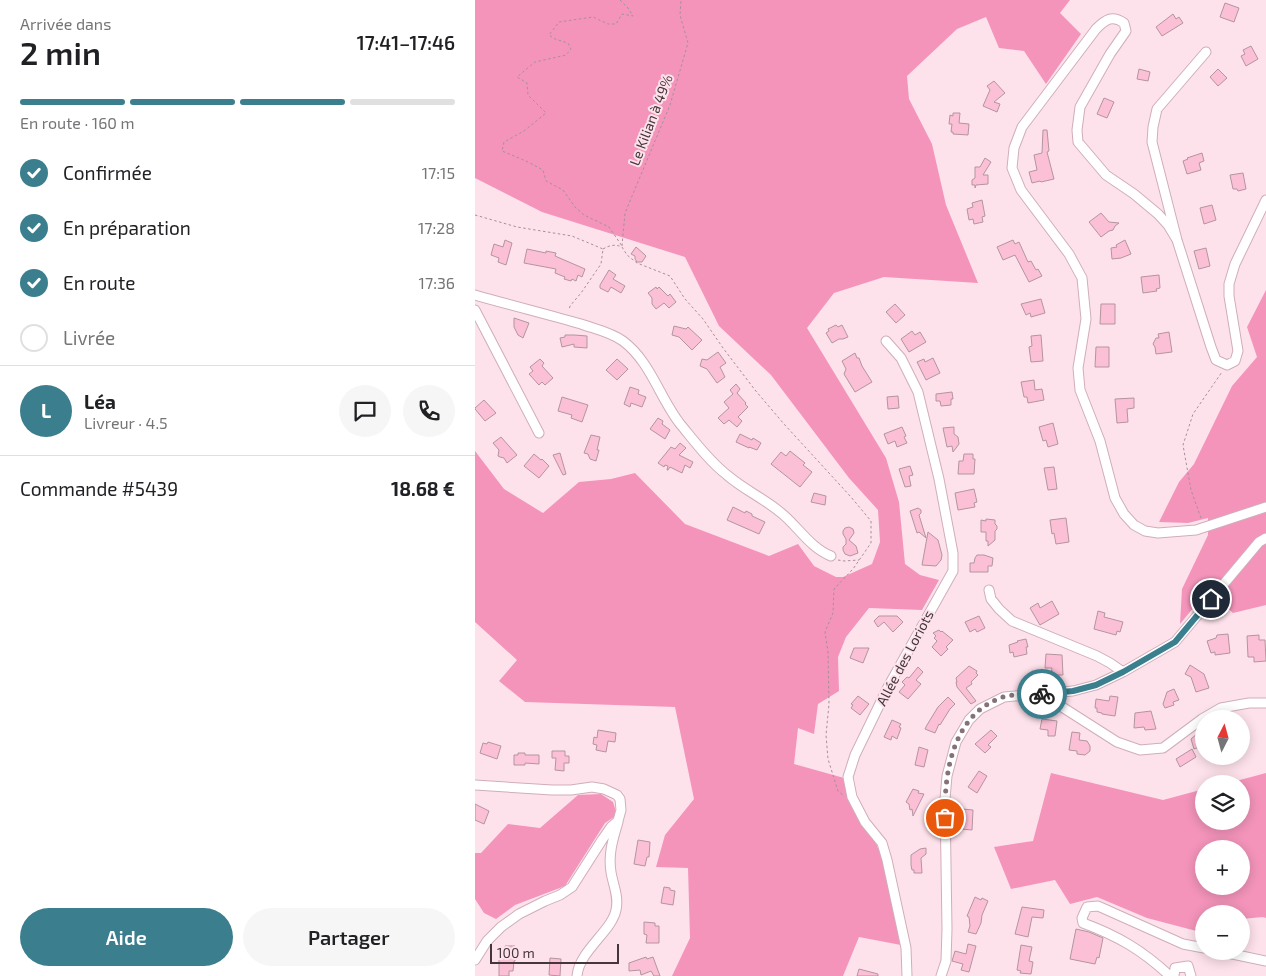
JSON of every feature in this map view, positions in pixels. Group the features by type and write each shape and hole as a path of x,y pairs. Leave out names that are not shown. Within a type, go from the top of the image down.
{"street":[{"path":"1177,240 1168,225 1158,214 1134,194 1106,175 1079,142 1077,130 1080,107 1110,54 1126,31 1124,23 1117,18 1106,20 1096,29 1021,127 1014,148 1013,168 1021,190 1069,254 1082,278 1086,319 1078,368 1079,390 1100,441 1115,498 1124,514 1134,525 1145,531 1158,533 1196,530 1266,507"},
{"path":"1206,52 1157,109 1152,142 1177,240 1216,360 1227,365 1235,361 1238,351 1229,296 1229,284 1235,264 1266,200"},
{"path":"475,296 566,320 609,333 621,340 629,346 646,367 679,423 709,458 727,475 779,512 816,547 831,556"},
{"path":"475,310 539,433"},
{"name":"Allée des Loriots","path":"886,341 901,358 918,392 939,479 953,553 953,571 888,687 855,755 848,777 853,797 865,822 882,843 906,948 907,976"},
{"path":"941,976 946,961 947,929 945,799 947,776 955,742 969,720 979,709 1004,697 1073,691 1096,685 1175,642 1259,542 1266,538"},
{"path":"989,590 991,598 999,609 1012,621 1097,656 1123,672"},
{"path":"1047,694 1117,742 1140,750 1163,748 1202,719 1221,708 1266,703"},
{"path":"475,785 552,790 592,787 604,789 620,798 621,810 610,858 611,874 617,891 616,911 609,925 586,954 577,972 577,976"},
{"path":"475,960 487,941 501,927 519,914 560,895 572,887 611,827 618,821"},
{"path":"1191,976 1188,966 1175,968 1172,976 1130,944 1107,932 1083,923 1082,918 1087,907 1097,906 1183,944 1195,946"},
{"path":"1250,958 1266,961"}],"path":[{"path":"619,0 628,8 633,16 622,14 616,24 608,24 593,17 559,22 549,35 568,43 571,49 566,54 535,62 517,77 527,83 528,95 546,113 524,132 504,142 502,150 543,170 546,181 563,190 575,207 584,214 609,226 627,255 637,263 670,276 685,299 703,319 755,390 871,521 871,543 853,569 834,589 833,613 825,632 829,704 826,735 828,760 838,791 844,796"},
{"name":"Le Kilian à 49%","path":"622,247 625,213 670,105 689,42 680,15 681,0"},
{"path":"475,215 517,227 571,236 603,249"},
{"path":"603,249 613,245 622,247"},
{"path":"566,320 570,306 601,264 603,249"},
{"path":"1205,527 1191,490 1183,445 1193,414 1227,365"},
{"path":"831,556 839,561 860,560"}],"shaded area":[{"path":"475,0 1070,0 1060,13 1081,34 1046,84 1024,51 999,48 986,17 957,29 907,76 909,99 932,144 946,205 978,283 884,277 834,293 807,328 886,458 899,502 905,564 920,575 939,580 922,610 869,608 846,637 838,657 839,691 818,704 814,734 798,728 794,764 844,778 865,818 881,855 901,945 859,937 843,976 672,976 690,938 688,868 656,867 665,835 694,799 675,707 525,702 499,681 517,660 475,622 475,451 504,489 543,513 579,482 611,479 635,473 685,524 769,556 798,544 814,566 836,577 843,577 872,564 880,542 878,510 849,478 771,375 719,326 685,257 542,212 475,178"},
{"path":"1266,290 1266,605 1233,613 1208,590 1180,624 1182,589 1208,535 1208,518 1188,523 1159,522 1179,482 1194,464 1232,386 1257,357 1247,327"},
{"path":"1051,773 1163,800 1195,791 1195,830 1250,830 1250,777 1266,773 1266,918 1250,918 1250,905 1195,905 1195,931 1147,918 1097,897 1070,904 1055,880 1011,889 994,847 1033,841"},
{"path":"601,794 613,802 617,815 605,823 565,886 515,905 496,919 484,913 475,899 475,853 481,853 508,824 540,828 578,795"}],"building":[{"path":"1225,3 1239,8 1234,22 1220,17"},
{"path":"1173,14 1176,19 1179,17 1183,23 1162,36 1156,27"},
{"path":"1251,46 1258,59 1246,66 1241,56 1245,54 1243,50"},
{"path":"1139,69 1150,72 1148,81 1137,79"},
{"path":"1218,69 1227,78 1218,86 1210,77"},
{"path":"994,81 1005,93 994,102 1000,104 997,112 983,106 990,90 987,86"},
{"path":"1104,98 1114,102 1107,118 1097,114"},
{"path":"953,113 960,113 959,123 969,124 968,135 953,134 951,132 952,124 949,124 950,115 953,116"},
{"path":"1043,130 1047,130 1049,151 1047,152 1054,179 1032,183 1029,172 1037,170 1034,155 1042,153"},
{"path":"1202,153 1204,161 1199,163 1201,170 1187,174 1183,161"},
{"path":"985,158 991,162 983,175 988,175 988,184 976,185 975,188 975,185 972,185 972,180 975,178 975,167 980,167"},
{"path":"1243,173 1246,189 1238,191 1233,189 1230,175"},
{"path":"982,200 985,216 982,217 983,222 974,224 973,219 969,220 967,209 973,207 972,203"},
{"path":"1212,205 1216,220 1204,224 1200,208"},
{"path":"1101,213 1109,222 1119,223 1113,230 1101,237 1089,222"},
{"path":"505,240 512,243 506,265 498,262 499,258 491,255 494,244 503,247"},
{"path":"1013,240 1015,244 1019,242 1028,262 1031,261 1042,276 1029,282 1015,255 1003,260 997,247"},
{"path":"1125,240 1131,254 1112,259 1111,248 1117,247 1116,245"},
{"path":"636,247 646,256 642,262 637,262 635,256 631,254"},
{"path":"1206,248 1210,266 1199,269 1194,251"},
{"path":"527,249 556,253 555,256 585,269 582,277 578,275 576,281 572,279 571,281 555,273 556,269 524,263"},
{"path":"609,270 616,275 613,279 625,286 621,293 611,287 608,292 600,288"},
{"path":"1159,275 1160,288 1156,289 1157,291 1143,293 1141,277"},
{"path":"656,287 657,289 659,287 668,296 670,294 676,302 669,308 664,303 656,309 648,293"},
{"path":"1041,299 1045,313 1031,317 1030,313 1026,315 1021,304"},
{"path":"895,304 905,315 896,323 886,312"},
{"path":"1101,304 1115,304 1115,324 1100,324"},
{"path":"514,318 529,323 523,338 518,335 514,327"},
{"path":"836,325 838,327 842,325 848,337 832,343 826,333 829,331 828,329"},
{"path":"674,326 686,329 688,327 702,340 692,350 679,337 672,335"},
{"path":"912,331 915,335 920,332 926,342 909,352 901,339"},
{"path":"1169,332 1172,352 1156,354 1153,344 1156,338 1159,338 1158,334"},
{"path":"565,335 587,336 587,348 574,347 574,344 562,347 560,338 565,337"},
{"path":"1041,335 1043,361 1031,362 1029,347 1032,346 1031,336"},
{"path":"1096,347 1109,347 1109,367 1095,367"},
{"path":"718,352 726,363 720,367 725,377 717,383 707,369 700,366 702,359 707,360"},
{"path":"855,353 872,382 855,392 844,374 846,369 842,361"},
{"path":"933,358 940,373 926,380 917,362 924,359 925,362"},
{"path":"540,359 544,363 542,366 553,378 545,385 542,382 539,385 529,374 533,371 530,367"},
{"path":"617,359 628,369 617,380 606,370"},
{"path":"1034,380 1035,390 1042,389 1044,400 1028,403 1027,397 1024,397 1021,382"},
{"path":"736,384 740,389 737,393 748,407 738,417 742,421 737,427 729,420 724,424 718,418 729,408 724,402 733,394 730,390"},
{"path":"630,387 639,390 638,394 646,397 642,407 631,403 630,407 624,404"},
{"path":"952,392 953,399 951,399 951,405 941,406 940,401 936,401 936,394"},
{"path":"898,396 899,408 888,409 887,397"},
{"path":"562,397 588,405 582,422 571,418 572,415 558,411"},
{"path":"1134,398 1134,408 1127,409 1128,422 1117,423 1115,399"},
{"path":"484,400 496,413 485,421 475,409"},
{"path":"658,418 670,430 665,439 650,429"},
{"path":"1053,423 1058,444 1048,447 1046,440 1043,441 1039,427"},
{"path":"902,427 907,443 897,447 895,441 888,444 884,434"},
{"path":"954,427 954,434 958,437 959,444 953,452 952,446 947,447 943,428"},
{"path":"740,434 761,443 757,450 736,442"},
{"path":"591,435 600,437 596,461 590,459 588,454 584,453"},
{"path":"501,437 517,455 507,463 504,458 498,456 499,450 493,443"},
{"path":"680,443 686,448 679,455 693,462 690,468 685,465 682,473 670,467 667,470 668,466 665,465 664,467 658,463 671,447 675,449"},
{"path":"790,451 805,463 803,465 812,472 800,487 771,464 781,452 786,456"},
{"path":"560,453 566,474 563,475 553,455"},
{"path":"534,454 549,466 539,478 524,466"},
{"path":"964,454 973,454 973,459 975,459 974,474 958,474 959,461 963,461"},
{"path":"910,466 913,475 909,476 911,486 905,487 899,469"},
{"path":"1054,467 1057,489 1048,490 1044,468"},
{"path":"974,489 977,502 974,503 975,507 958,510 955,493"},
{"path":"814,493 826,496 825,505 811,502"},
{"path":"733,507 745,513 746,511 765,522 759,534 727,520"},
{"path":"918,508 921,510 919,515 926,538 919,532 917,533 910,511"},
{"path":"1066,518 1069,542 1056,544 1050,520"},
{"path":"986,519 995,520 997,526 995,540 988,546 986,532 981,532 981,520 986,521"},
{"path":"849,527 853,529 854,533 849,540 856,546 858,553 850,556 845,554 843,550 846,539 843,531"},
{"path":"928,532 938,540 942,555 941,560 936,566 922,565"},
{"path":"977,555 993,558 992,566 988,566 988,572 970,572 970,563 974,563"},
{"path":"1052,601 1059,614 1040,625 1030,608 1038,603 1040,608"},
{"path":"1098,611 1105,613 1104,617 1123,622 1120,632 1117,631 1116,635 1094,629"},
{"path":"879,616 897,616 903,622 893,632 884,622 878,627 874,621"},
{"path":"979,616 985,628 977,632 975,629 970,632 965,622"},
{"path":"939,630 953,640 941,656 932,647 937,641 933,633"},
{"path":"1228,634 1230,653 1215,655 1215,652 1211,653 1207,641 1216,638 1217,635"},
{"path":"1259,635 1259,640 1265,640 1266,661 1254,662 1254,657 1248,657 1247,636"},
{"path":"1026,639 1027,654 1014,657 1013,652 1010,653 1009,645"},
{"path":"854,648 869,648 863,663 850,658"},
{"path":"1046,654 1062,655 1063,675 1051,675 1052,668 1045,668"},
{"path":"1190,665 1204,674 1209,688 1196,692 1191,677 1185,674"},
{"path":"969,666 977,671 978,675 971,682 972,684 966,688 976,701 971,704 957,687 956,682 956,678"},
{"path":"918,667 923,672 916,680 921,684 908,699 899,692 905,685 902,682 907,677 909,678"},
{"path":"1174,689 1179,700 1173,702 1174,705 1165,708 1163,704 1167,692"},
{"path":"858,696 869,704 860,715 851,708 853,705 851,704"},
{"path":"1110,696 1118,697 1115,716 1097,712 1097,708 1095,708 1096,699 1109,701"},
{"path":"948,697 955,704 939,724 935,733 925,729 938,707"},
{"path":"1151,711 1156,729 1134,728 1135,713"},
{"path":"1042,719 1057,721 1055,736 1048,736 1048,730 1040,729"},
{"path":"892,720 901,724 899,727 901,728 897,739 892,736 891,740 884,737"},
{"path":"598,730 616,733 615,742 608,741 606,752 596,750 597,745 593,744 594,737 597,738"},
{"path":"991,730 997,736 988,745 991,747 985,753 975,744"},
{"path":"1072,732 1080,733 1079,740 1087,741 1090,746 1090,751 1085,755 1069,750"},
{"path":"1195,736 1194,749 1191,739"},
{"path":"488,742 501,746 497,759 480,753 483,743 487,744"},
{"path":"919,747 928,750 924,767 915,765"},
{"path":"1192,749 1195,755 1195,758 1180,767 1176,759"},
{"path":"552,751 565,751 565,756 569,756 569,763 564,763 564,771 555,770 556,758 552,758"},
{"path":"518,753 539,755 539,764 525,763 525,765 514,765 514,755 518,755"},
{"path":"979,771 987,776 977,793 968,787"},
{"path":"913,789 919,791 918,793 924,794 913,816 912,809 910,810 909,804 906,802"},
{"path":"475,804 489,811 484,824 475,820"},
{"path":"962,809 973,810 972,830 961,829"},
{"path":"638,840 650,842 649,857 647,857 645,866 634,864"},
{"path":"926,848 926,854 921,858 922,873 914,873 911,865 911,855 920,849"},
{"path":"664,887 675,891 673,905 661,903"},
{"path":"975,897 988,901 976,934 968,932 970,926 969,917 967,916"},
{"path":"1022,907 1044,910 1043,918 1032,917 1028,937 1015,934"},
{"path":"644,922 655,923 655,926 659,926 659,943 646,943 647,935 644,934"},
{"path":"1076,929 1103,938 1099,958 1097,957 1095,964 1070,959"},
{"path":"968,944 976,946 969,972 961,970 963,964 952,961 955,951 966,954"},
{"path":"1021,945 1032,947 1029,961 1033,962 1031,974 1020,973 1021,971 1017,970"},
{"path":"505,946 515,946 513,971 509,971 509,976 499,976 499,957 502,957 502,953 505,953"},
{"path":"646,957 647,959 653,957 660,976 654,976 651,971 641,975 640,970 629,971 629,963"},
{"path":"550,958 561,959 560,976 549,975"},
{"path":"859,969 878,974 878,976 857,976"}],"way so far":[{"path":"945,818 947,776 955,742 969,720 979,709 1004,697 1042,694"}],"route":[{"path":"1042,694 1073,691 1096,685 1123,672 1175,642 1211,599"}]}
